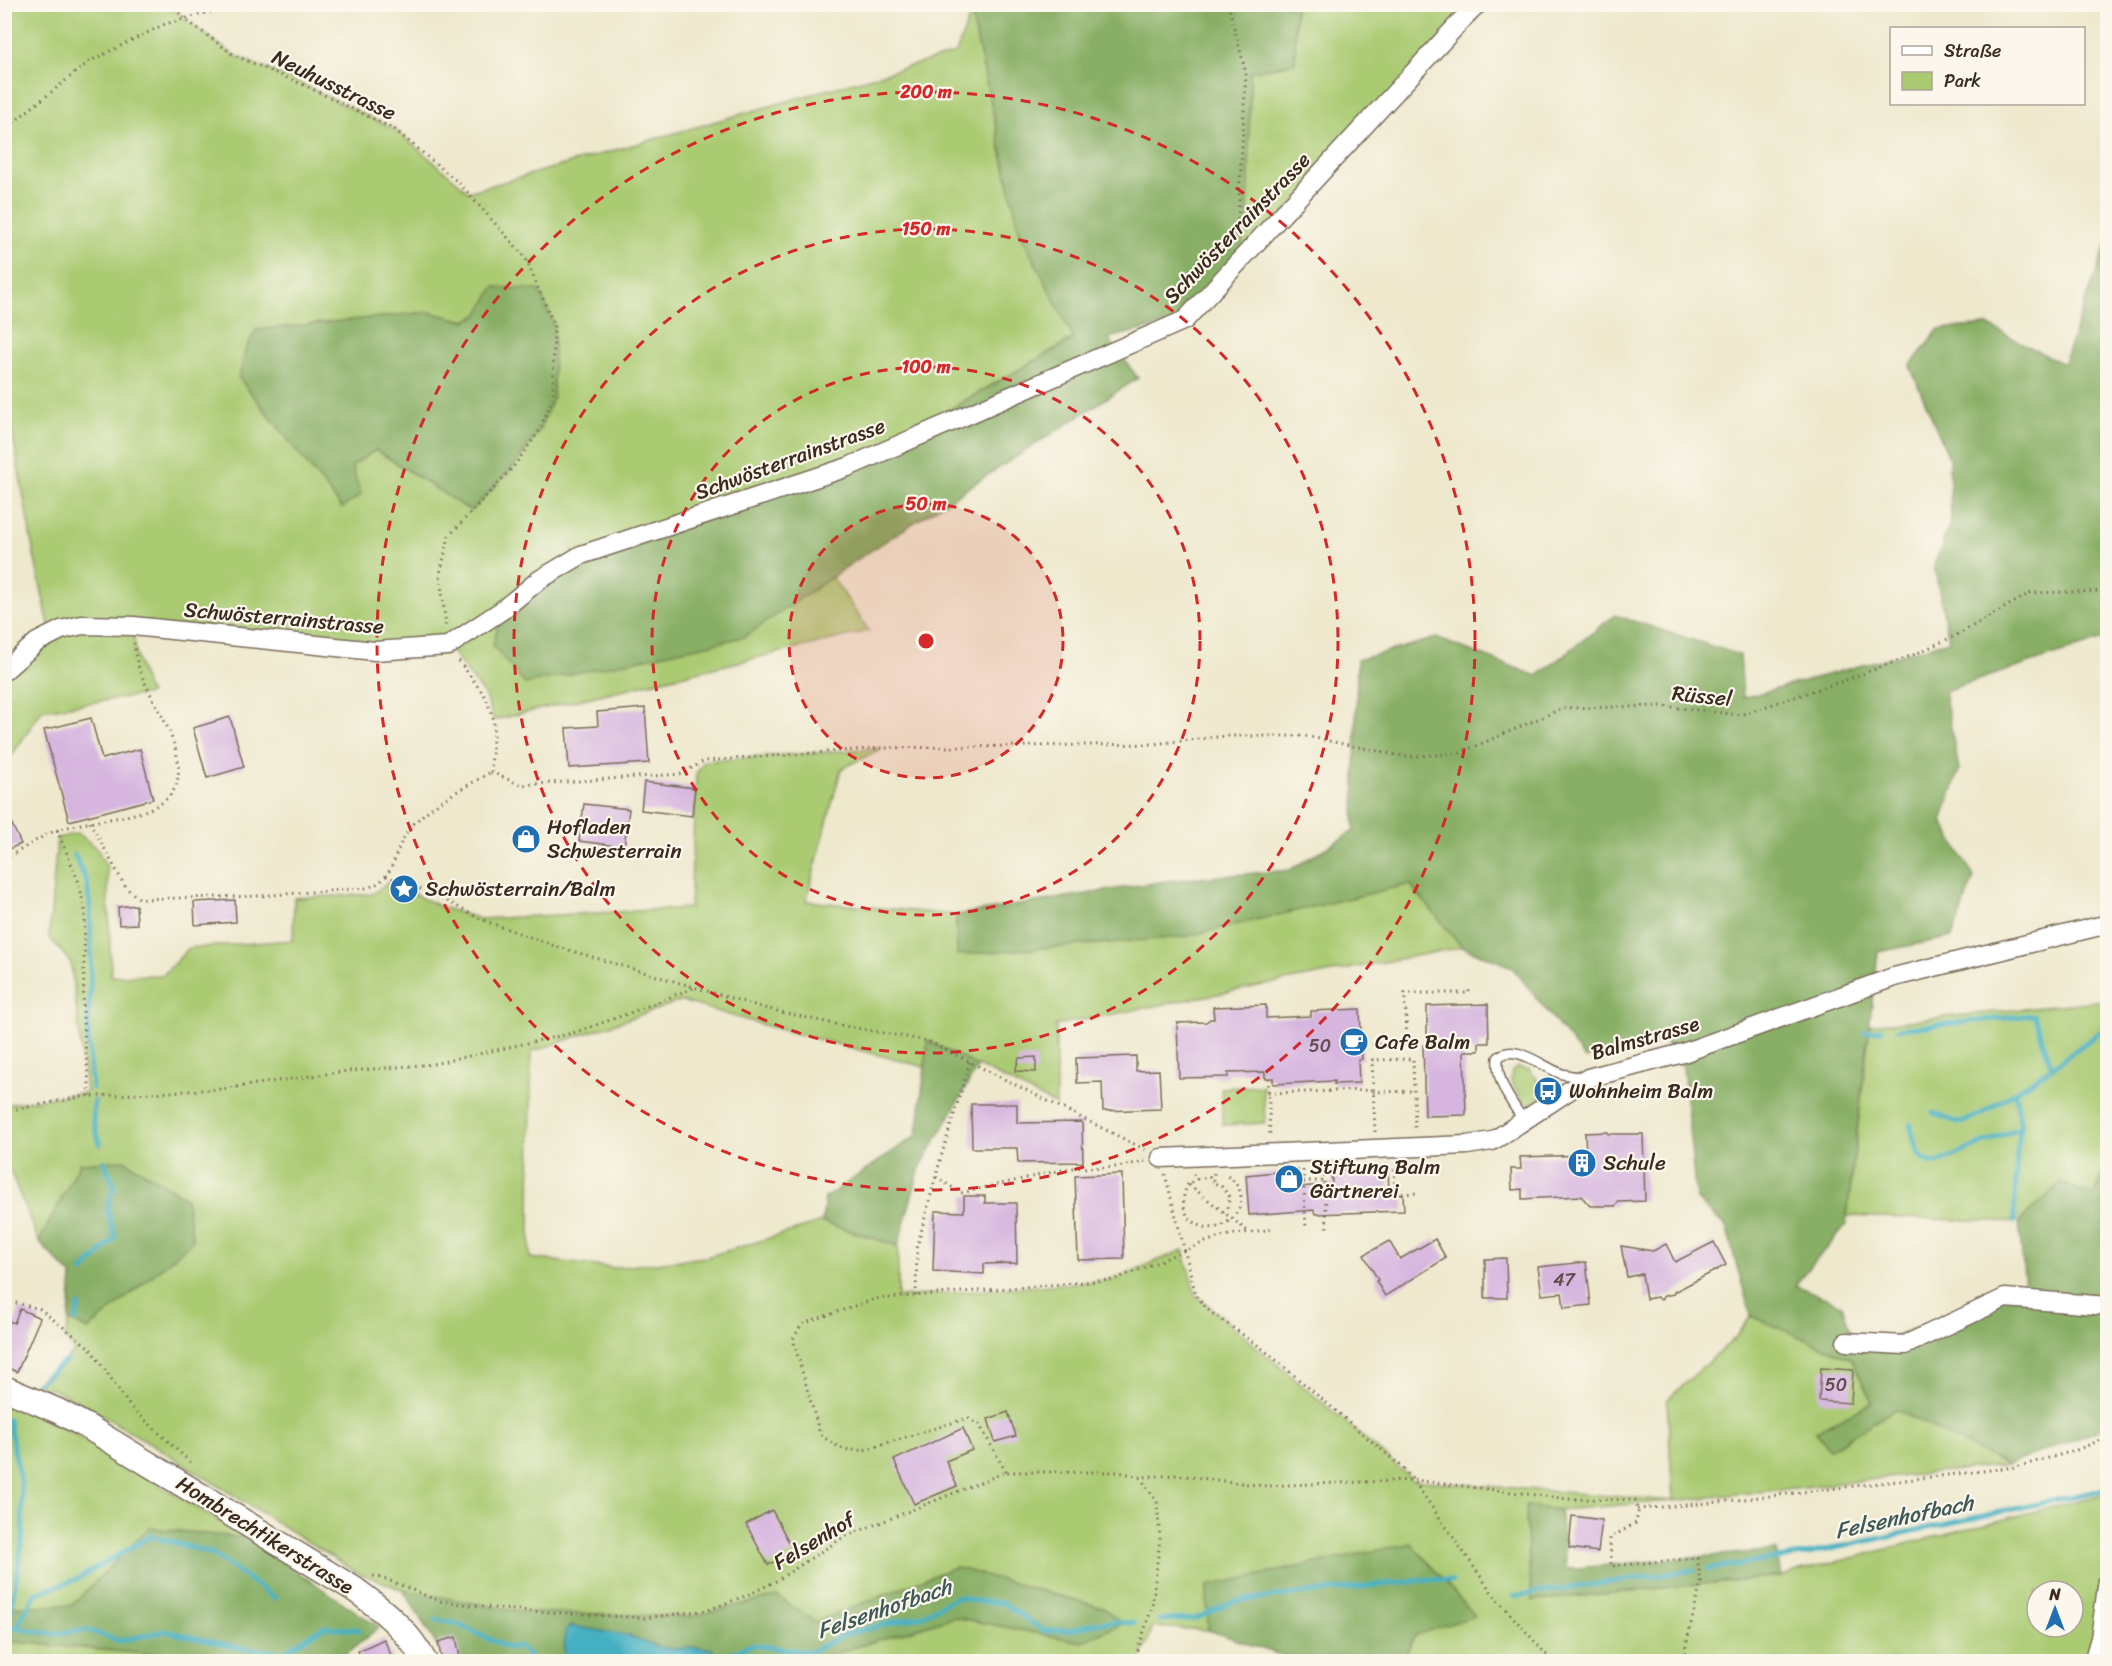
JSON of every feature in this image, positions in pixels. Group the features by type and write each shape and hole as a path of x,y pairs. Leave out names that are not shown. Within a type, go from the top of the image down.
{"street":[{"name":"Schwösterrainstrasse","path":"4,671 26,650 61,630 93,624 375,651 448,646 501,611 539,580 581,555 848,466 1185,320 1478,4"},
{"name":"Balmstrasse","path":"1161,1158 1384,1149 1479,1144 1492,1141 1588,1077 1683,1053 1894,977 2108,924"},
{"path":"1846,1342 1905,1346 2005,1298 2108,1306"},
{"name":"Hombrechtikerstrasse","path":"4,1388 58,1411 88,1427 354,1589 393,1619 414,1642 426,1662"},
{"path":"2093,1662 2100,1638 2108,1580"}],"lane":[{"path":"1524,1121 1501,1084 1498,1075 1498,1058 1502,1053 1509,1051 1518,1053 1560,1074 1588,1077"}],"path":[{"name":"Neuhusstrasse","path":"171,4 185,19 234,55 306,86 394,129 459,183 525,257 554,325 553,398 539,432 514,466 449,536 440,574 448,646"},
{"path":"4,130 90,61 165,24 240,4"},
{"path":"1228,4 1246,73 1236,265"},
{"name":"Rüssel","path":"491,772 521,784 681,774 704,761 883,748 1153,744 1226,736 1305,736 1407,757 1460,753 1563,708 1663,706 1740,715 1846,681 1913,655 1959,634 2030,593 2108,591"},
{"path":"4,859 57,830 152,809 174,793 179,766 174,744 140,673 135,657 133,627"},
{"path":"90,822 126,888 135,897 144,900 358,889 378,884 386,876 406,833 422,814 491,772 494,720 485,696 448,646"},
{"path":"57,830 78,880 85,910 83,1020 90,1096"},
{"path":"386,876 434,894 480,920 552,945 768,1009 838,1025 928,1041 1161,1158 1196,1295 1209,1311 1263,1349 1402,1467 1495,1597 1553,1662"},
{"path":"4,1109 90,1096 222,1089 339,1072 433,1064 573,1033 640,1010 694,987"},
{"path":"1372,1044 1407,1043 1405,993 1469,993 1469,988"},
{"path":"1415,1137 1413,1059 1372,1059 1373,1091 1395,1194 1419,1193"},
{"path":"916,1296 917,1247 970,1062"},
{"path":"1268,1078 1270,1154"},
{"path":"1268,1093 1413,1091"},
{"path":"1327,1228 1324,1168 1336,1168 1338,1151"},
{"path":"1302,1153 1306,1228"},
{"path":"1180,1157 1197,1179 1188,1184 1185,1191 1185,1210 1195,1222 1209,1228 1219,1227 1232,1219 1241,1201 1241,1193 1237,1184 1222,1173 1214,1171 1213,1182"},
{"path":"936,1177 961,1192 1071,1168 1118,1167 1161,1158"},
{"path":"1203,1178 1209,1177 1230,1197 1227,1208 1223,1212"},
{"path":"1303,1181 1325,1181"},
{"path":"1188,1184 1250,1233"},
{"path":"1325,1190 1395,1189"},
{"path":"1006,1472 979,1425 968,1418 864,1450 847,1451 832,1444 820,1434 793,1339 802,1324 875,1299 1111,1280 1220,1237 1273,1229"},
{"path":"4,1300 40,1309 90,1348 129,1405 179,1452"},
{"path":"1682,1662 1701,1582 1697,1558 1611,1566 1610,1538 1636,1523 1637,1509 1710,1503 2016,1467 2074,1451 2108,1437"},
{"name":"Felsenhof","path":"354,1589 366,1575 388,1580 439,1601 501,1609 644,1618 708,1610 776,1581 842,1538 1006,1472 1119,1472 1140,1477 1178,1475 1264,1485 1413,1480 1569,1499 1635,1500 1637,1509"},
{"path":"1134,1662 1152,1607 1160,1538 1157,1502 1140,1477"}],"green space":[{"path":"986,4 1295,5 1295,63 1250,72 1248,222 1236,265 1185,320 1108,338 1138,378 867,553 744,637 525,684 493,646 501,611 539,580 848,467 1074,339 1019,230 971,13"},
{"path":"5,5 170,5 234,55 306,86 394,129 468,192 956,53 971,13 1019,230 1074,338 848,467 744,637 832,577 869,631 494,720 485,696 448,646 375,651 133,627 138,662 150,694 42,710 5,766 5,671 51,634 33,550 5,391","holes":["428,312 465,321 478,316 514,466 471,511 376,450 352,466"]},
{"path":"1295,5 1478,5 1236,265 1248,222 1250,72 1295,63"},
{"path":"2107,243 2107,638 1944,691 1959,770 1942,821 1974,877 1952,937 1878,952 1846,1225 1795,1285 1842,1305 1856,1350 2025,1287 2019,1222 2061,1183 2094,1196 2107,1161 2107,1427 2007,1465 1895,1409 1829,1450 1816,1431 1872,1403 1852,1359 1751,1316 1726,1227 1696,1199 1683,1067 1664,1041 1585,1059 1512,967 1462,947 1410,884 1183,937 957,955 956,915 1166,881 1290,870 1354,831 1357,660 1436,638 1537,676 1615,615 1740,655 1743,698 1949,641 1934,565 1951,521 1949,458 1910,366 1939,329 1987,325 2063,364"},
{"path":"494,287 539,290 554,325 553,398 539,431 514,466 471,511 376,450 352,466 361,495 342,508 239,378 245,351 256,330 428,312 465,321 478,315"},
{"path":"883,748 841,769 806,901 956,915 957,954 1183,937 1410,884 1462,947 1056,1025 1056,1105 928,1041 925,1067 681,1001 531,1052 530,1258 613,1268 707,1257 822,1222 898,1246 898,1297 1111,1280 1183,1250 1196,1295 1413,1480 1673,1501 1560,1510 1525,1506 1532,1601 1781,1576 2107,1493 2107,1661 1376,1661 1378,1655 1406,1655 1415,1635 1207,1586 1208,1630 1153,1627 1140,1662 810,1661 954,1617 1082,1642 955,1567 815,1623 777,1596 690,1617 520,1612 403,1590 356,1572 160,1449 74,1399 50,1388 43,1389 38,1385 75,1351 65,1338 69,1320 88,1330 80,1163 39,1242 5,1158 5,1105 86,1092 71,963 49,937 57,838 78,833 97,849 107,868 111,976 163,975 189,948 293,940 294,898 372,894 389,882 441,907 480,919 690,908 696,774 704,761"},
{"path":"2107,1000 2107,1161 2094,1196 2061,1183 2019,1222 1847,1216 1870,1025"},
{"path":"928,1041 978,1066 919,1170 898,1246 822,1222 825,1198 917,1135"},
{"path":"1518,1067 1530,1070 1544,1090 1543,1096 1530,1104 1524,1102 1511,1081 1512,1071"},
{"path":"1263,1086 1265,1123 1223,1125 1221,1088"},
{"path":"124,1160 186,1198 193,1241 88,1330 69,1320 72,1276 39,1242 80,1163"},
{"path":"1751,1316 1852,1359 1872,1403 1816,1431 1829,1450 1895,1409 2007,1465 1673,1501 1667,1400 1737,1336"},
{"path":"4,1391 247,1538 149,1528 72,1605 5,1607"},
{"path":"1525,1506 1560,1510 1566,1569 1776,1550 1781,1576 1532,1601"},
{"path":"149,1528 247,1538 379,1627 336,1662 222,1661 5,1641 5,1607 72,1605"},
{"path":"1411,1543 1475,1616 1415,1635 1406,1655 1292,1659 1208,1630 1207,1586"},
{"path":"955,1567 1104,1608 1122,1624 1082,1642 954,1617 810,1661 447,1662 403,1590 520,1612 690,1617 777,1596 815,1622"},
{"path":"5,1641 222,1661 5,1661"}],"water":[{"path":"572,1626 630,1636 659,1647 713,1649 711,1661 564,1661 565,1630"}],"building":[{"path":"645,708 649,763 569,768 566,728 598,726 597,712"},
{"path":"230,717 244,767 207,778 193,728"},
{"path":"91,718 102,759 140,749 153,799 69,821 44,730"},
{"path":"644,782 695,788 692,816 641,810"},
{"path":"584,804 629,809 624,847 579,841"},
{"path":"4,807 21,844 4,851"},
{"path":"235,900 236,922 195,925 194,902"},
{"path":"136,905 137,924 119,925 118,907"},
{"path":"1488,1004 1489,1043 1479,1043 1479,1051 1464,1051 1466,1115 1425,1116 1423,1045 1427,1044 1427,1006"},
{"path":"1266,1005 1266,1018 1311,1016 1311,1011 1360,1009 1362,1059 1358,1060 1359,1083 1334,1084 1334,1081 1273,1084 1273,1078 1265,1078 1265,1072 1228,1073 1228,1077 1179,1078 1177,1023 1206,1022 1214,1019 1213,1007"},
{"path":"1136,1056 1136,1071 1159,1070 1161,1109 1103,1111 1102,1082 1077,1083 1076,1058"},
{"path":"1036,1057 1036,1072 1015,1071 1019,1058"},
{"path":"971,1104 1017,1104 1017,1123 1082,1122 1083,1162 1018,1163 1017,1148 972,1148"},
{"name":"Schule","path":"1608,1132 1608,1134 1643,1134 1645,1201 1618,1202 1615,1206 1590,1206 1581,1196 1522,1199 1522,1189 1512,1190 1511,1169 1521,1169 1520,1157 1586,1155 1585,1133"},
{"path":"1388,1168 1389,1195 1403,1194 1404,1211 1315,1214 1314,1210 1249,1215 1246,1175 1298,1170 1300,1187 1332,1184 1331,1170"},
{"path":"1122,1174 1124,1259 1078,1260 1075,1176"},
{"path":"964,1196 985,1196 985,1203 1016,1203 1017,1263 984,1264 984,1274 933,1271 935,1211 964,1212"},
{"path":"1435,1239 1446,1258 1385,1296 1364,1255 1389,1241 1400,1259"},
{"path":"1714,1242 1726,1265 1674,1294 1664,1296 1661,1300 1657,1297 1646,1299 1642,1274 1627,1277 1621,1246 1653,1251 1666,1244 1675,1262"},
{"path":"1506,1258 1507,1298 1485,1298 1485,1259"},
{"path":"1586,1262 1591,1305 1564,1308 1562,1293 1542,1295 1538,1267"},
{"path":"20,1309 40,1318 17,1372 4,1366 4,1319 14,1323"},
{"path":"1821,1368 1853,1370 1851,1403 1819,1401"},
{"path":"1008,1412 1016,1436 995,1442 988,1419"},
{"path":"963,1428 972,1450 946,1461 957,1486 914,1504 894,1460"},
{"path":"772,1510 794,1552 768,1565 746,1524"},
{"path":"1572,1516 1602,1520 1598,1552 1569,1548"},
{"path":"456,1637 461,1662 442,1662 438,1642"},
{"path":"384,1639 394,1662 363,1662 358,1651"}],"waterway":[{"path":"74,854 87,882 90,907 91,959 88,1036 92,1088"},
{"path":"1898,1029 2034,1015 2052,1068"},
{"path":"1933,1113 1957,1122 1966,1121 1981,1114 2049,1070 2108,1026"},
{"path":"1865,1032 1882,1030"},
{"path":"1910,1124 1920,1155 1930,1162 1937,1163 2021,1127 2015,1092"},
{"path":"94,1101 93,1121 100,1144"},
{"path":"2014,1222 2017,1150 2021,1127"},
{"path":"82,1272 115,1238 107,1208 114,1186 104,1161"},
{"path":"76,1321 79,1306"},
{"path":"36,1384 67,1360"},
{"path":"4,1623 10,1614 23,1536 21,1484 8,1419"},
{"name":"Felsenhofbach","path":"1708,1569 1803,1555 2106,1489"},
{"path":"16,1628 35,1594 77,1579 151,1536 213,1554 275,1598"},
{"path":"1514,1596 1694,1570"},
{"path":"1159,1620 1195,1619 1235,1601 1432,1579 1452,1581"},
{"name":"Felsenhofbach","path":"711,1662 751,1645 810,1652 849,1633 921,1616 957,1597 1003,1603 1044,1631 1071,1630 1102,1622 1134,1623"},
{"name":"Felsenhofbach","path":"436,1620 455,1623 508,1648 519,1646 535,1662"},
{"path":"4,1626 52,1634 87,1630 120,1641 165,1631 235,1647 282,1653 324,1627 359,1630"}],"place":[{"name":"Hofladen Schwesterrain","path":"526,839"},
{"name":"Schwösterrain/Balm","path":"404,889"},
{"name":"Cafe Balm","path":"1354,1042"},
{"name":"Wohnheim Balm","path":"1548,1091"},
{"name":"Schule","path":"1582,1163"},
{"name":"Stiftung Balm Gärtnerei","path":"1289,1179"}]}
